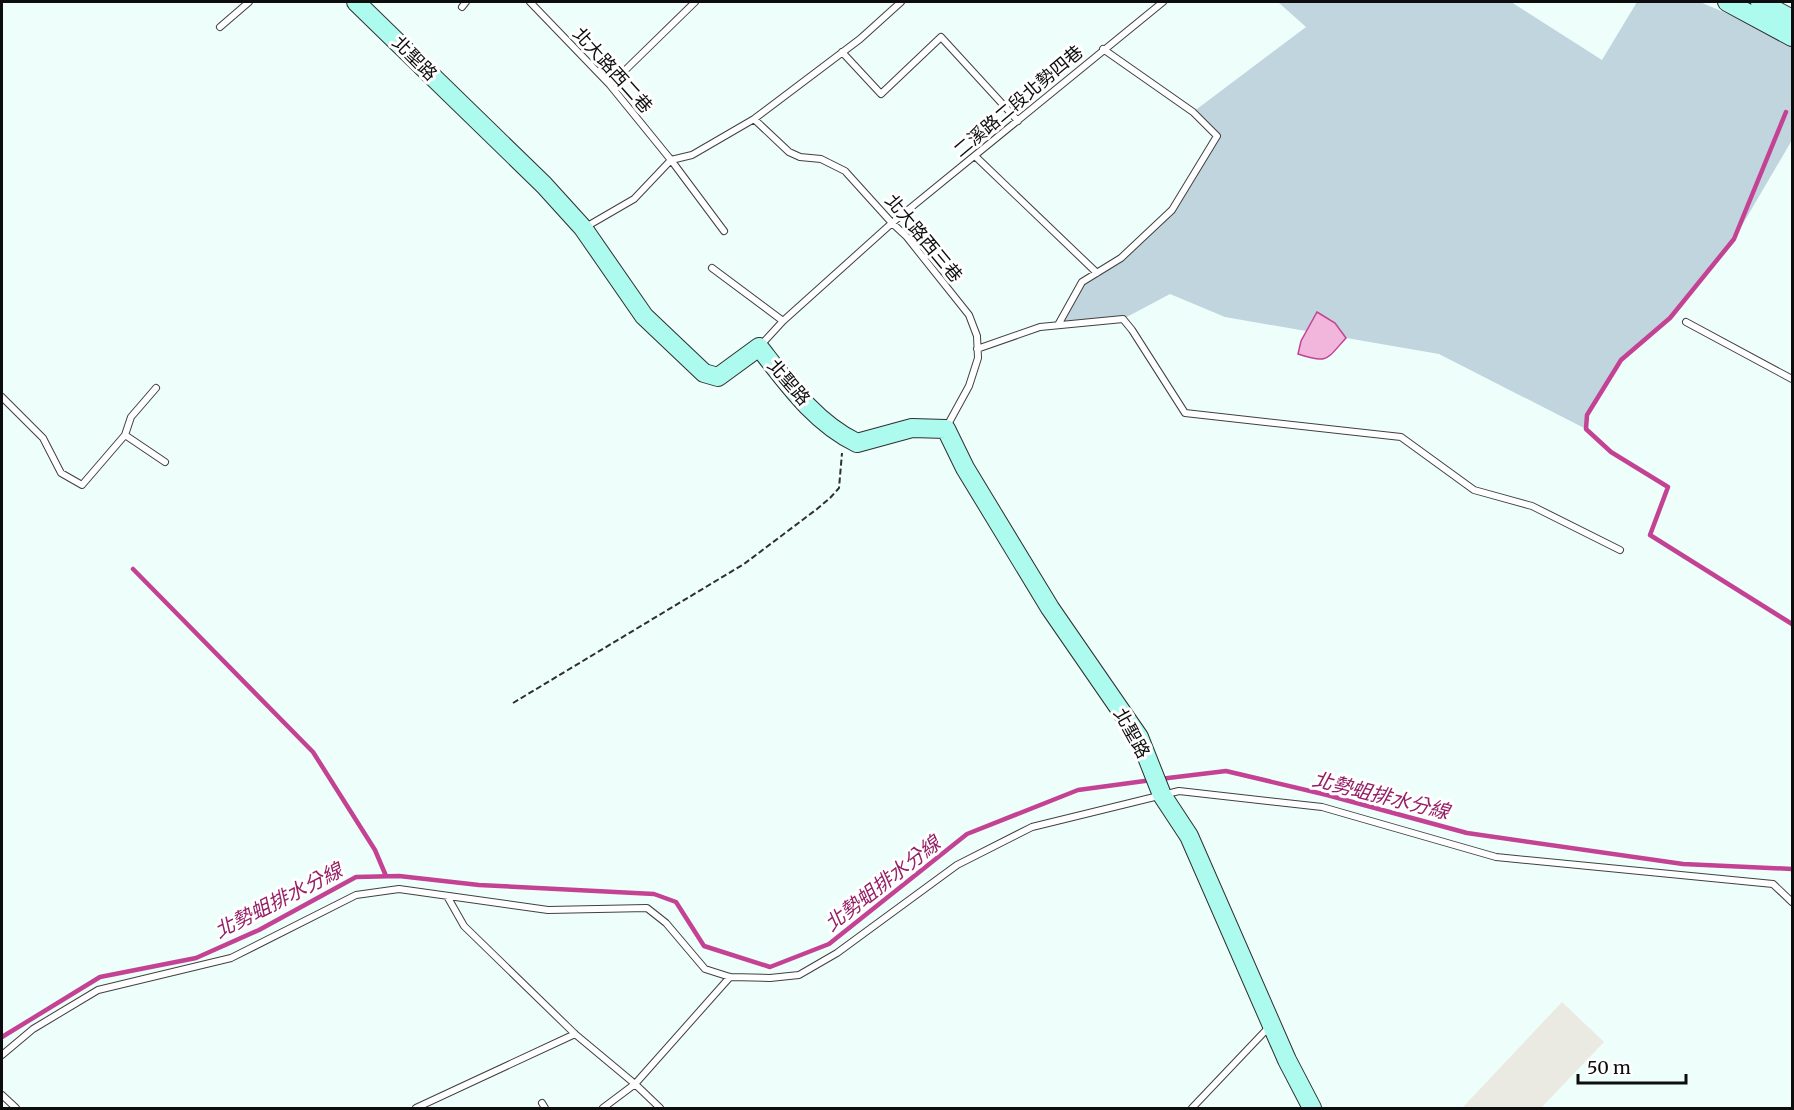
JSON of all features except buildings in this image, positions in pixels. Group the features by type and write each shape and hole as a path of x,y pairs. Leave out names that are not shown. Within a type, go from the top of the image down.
{"street":[{"name":"北聖路","path":"356,2 584,228 644,316 705,373 718,377 759,347 799,398 842,435"},
{"path":"1727,2 1792,37"},
{"path":"1760,2 1792,19"},
{"path":"842,435 857,442 912,428 946,429"},
{"name":"北聖路","path":"946,429 965,468 1050,608 1139,737 1158,785 1189,836 1287,1060 1312,1108"}],"lane":[{"path":"220,27 249,2"},
{"name":"北大路西二巷","path":"530,2 610,86 671,160 724,231"},
{"path":"610,86 695,2"},
{"path":"584,228 634,199 671,160 692,155 754,119 860,39 901,2"},
{"name":"二溪路二段北勢四巷","path":"892,223 1163,2"},
{"path":"842,52 881,94 940,37 1018,120"},
{"path":"1058,325 1082,282 1121,258 1172,210 1217,136 1193,111 1103,49"},
{"name":"北大路西三巷","path":"754,119 789,152 800,157 821,159 845,171 906,236 969,315 977,336 978,358 969,386 946,429"},
{"path":"975,156 1097,273"},
{"path":"759,347 783,321 892,223"},
{"path":"712,268 783,321"},
{"path":"977,349 1040,327 1123,319 1185,413 1401,437 1474,490 1532,506 1620,550"},
{"path":"1686,322 1792,379"},
{"path":"2,397 43,438 61,473 82,485 124,435 130,417 156,388"},
{"path":"124,435 165,462"},
{"path":"2,1055 33,1029 98,990 231,958 356,895 399,890 548,910 646,908 666,923 705,969 730,977 770,978 799,975 837,953 957,865 1032,827 1158,785 1179,791 1322,807 1496,856 1773,884 1792,902"},
{"path":"447,896 464,926 575,1034 660,1108"},
{"path":"603,1108 634,1084 730,977"},
{"path":"1192,1108 1272,1024"},
{"path":"416,1108 575,1034"},
{"path":"2,1095 16,1108"}],"path":[{"path":"513,703 744,564 830,498 839,488 842,435"}],"shaded area":[{"path":"1278,2 1511,2 1602,60 1637,2 1700,2 1792,41 1792,140 1734,239 1670,318 1621,360 1587,415 1586,429 1439,354 1225,317 1170,294 1123,319 1058,325 1082,282 1121,258 1172,210 1217,136 1193,112 1306,27"},
{"path":"1317,312 1335,323 1346,338 1330,355 1321,359 1298,354 1301,341"},
{"path":"1562,1002 1604,1042 1541,1108 1462,1108"}],"waterway":[{"path":"1786,112 1734,239 1670,318 1621,360 1587,415 1586,429 1611,452 1668,487 1650,535 1792,624"},
{"path":"133,569 313,752 375,850 386,876"},
{"name":"北勢蛆排水分線","path":"1160,779 1226,771 1327,795 1467,833 1683,864 1792,869"},
{"name":"北勢蛆排水分線","path":"2,1037 100,977 196,958 259,930 356,877 399,876 479,885 654,894 676,902 704,946 770,967 829,944 967,834 1078,790 1152,780"}]}
